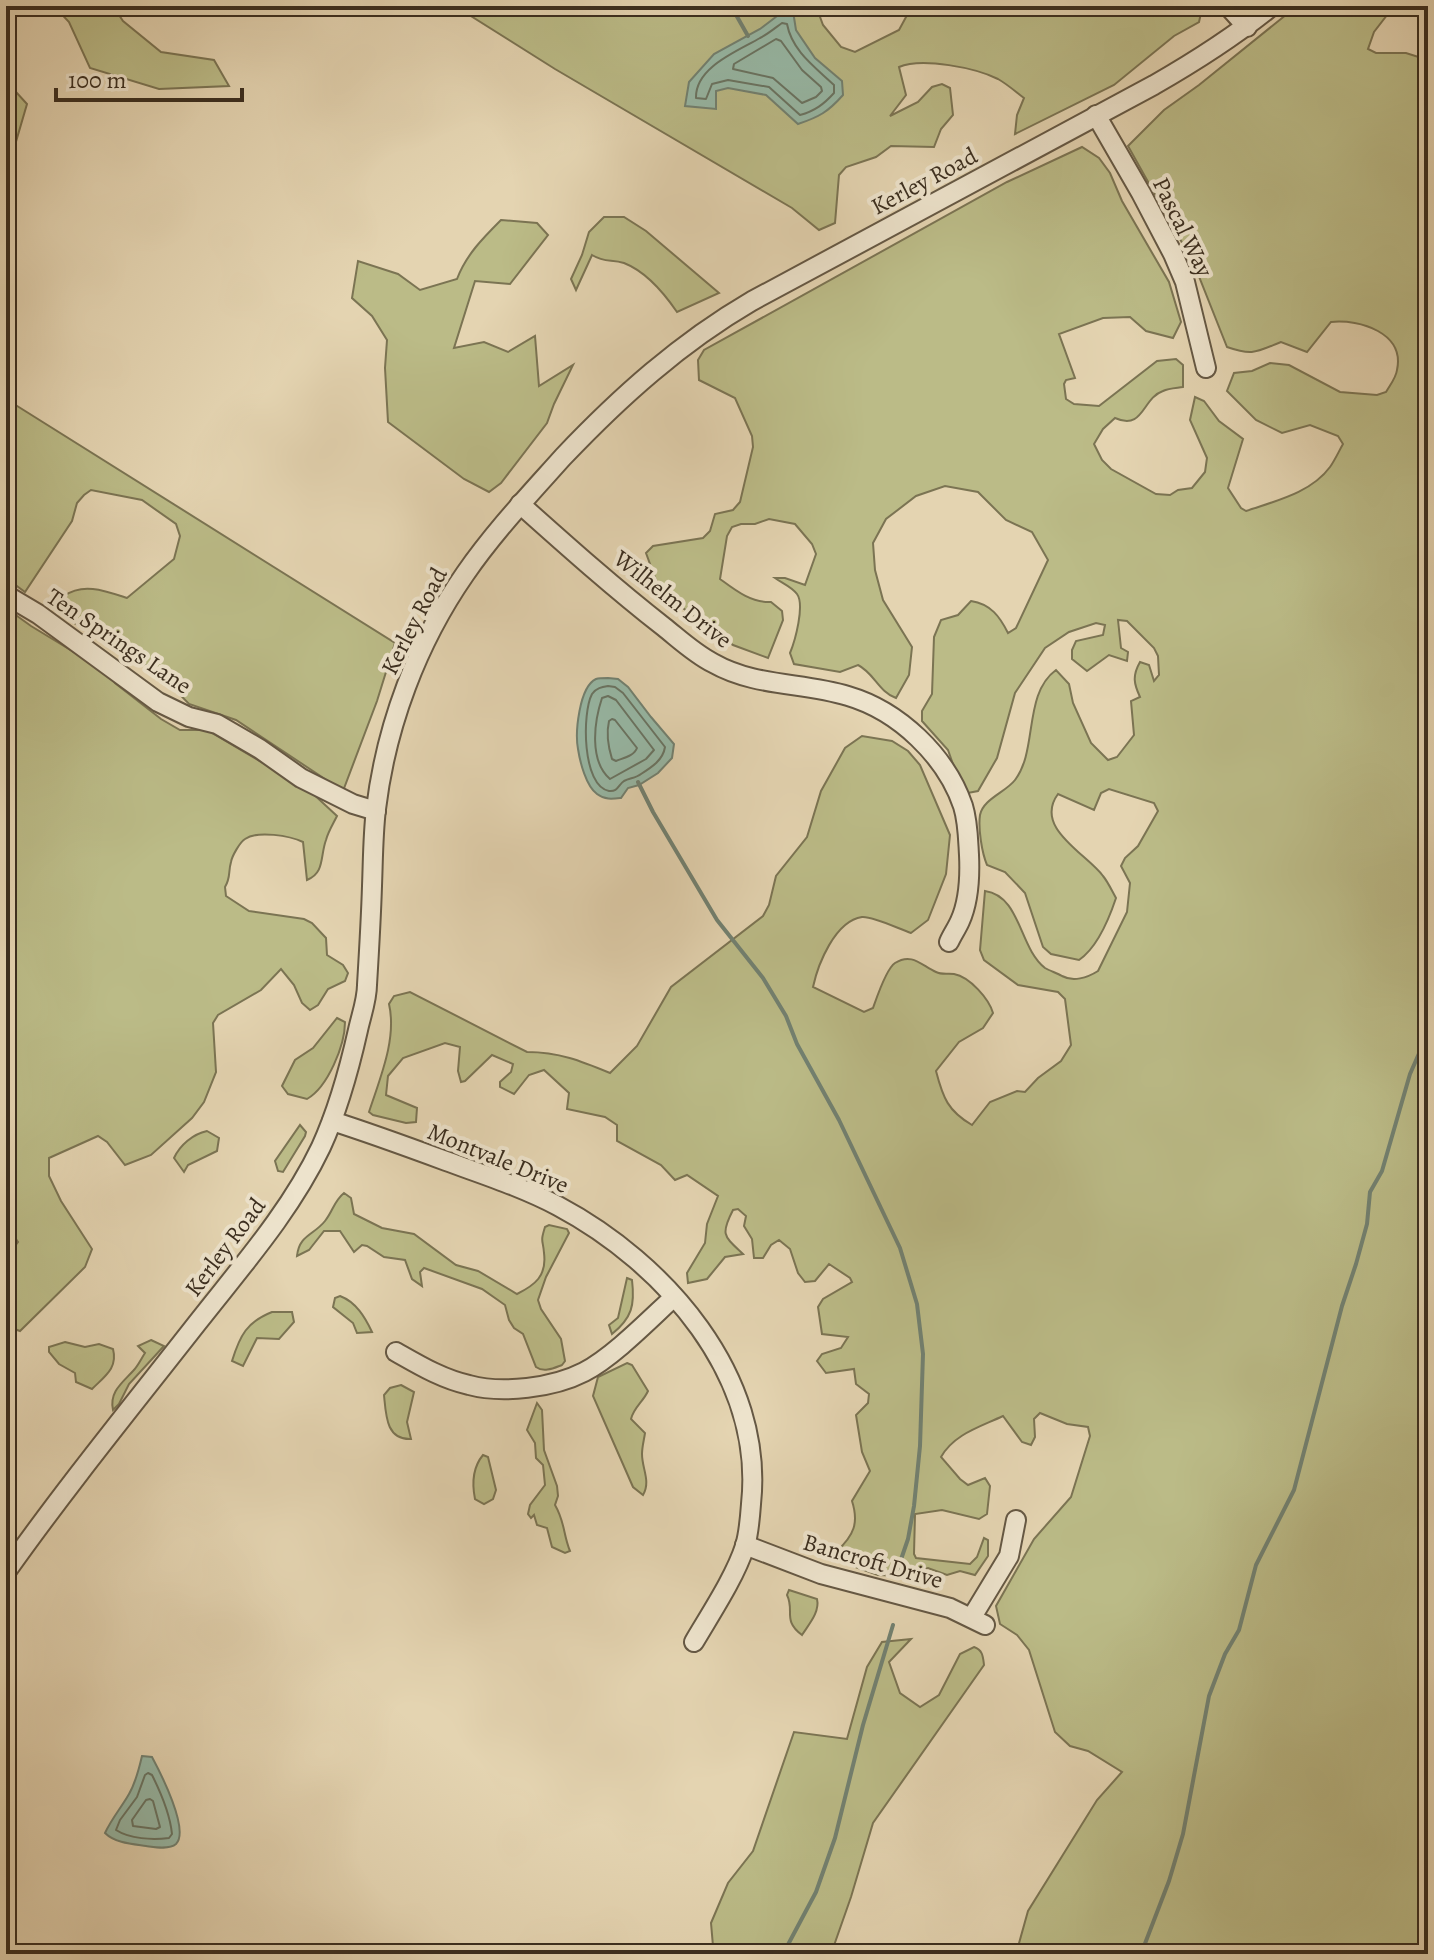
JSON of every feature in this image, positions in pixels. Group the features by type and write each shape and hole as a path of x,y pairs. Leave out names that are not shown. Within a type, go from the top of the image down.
{"street":[{"path":"1228,6 1247,27"},
{"name":"Kerley Road","path":"6,1572 266,1234 306,1175 332,1121 353,1051 367,984 376,811 399,707 424,644 465,574 520,504 617,404 673,354 720,320 1212,51 1272,6"},
{"name":"Pascal Way","path":"1096,115 1179,268 1192,306 1206,368"},
{"name":"Wilhelm Drive","path":"520,504 641,610 710,662 754,680 848,696 872,705 924,743 952,783 963,805 968,830 970,871 967,895 961,920 949,942"},
{"name":"Ten Springs Lane","path":"6,595 38,614 158,702 189,717 217,724 301,778 353,804 376,811"},
{"name":"Montvale Drive","path":"332,1121 508,1182 560,1207 617,1244 647,1270 695,1322 722,1361 734,1387 752,1462 753,1489 745,1545 694,1642"},
{"path":"396,1352 429,1371 470,1386 515,1389 537,1386 583,1372 607,1356 674,1297"},
{"name":"Bancroft Drive","path":"745,1545 821,1574 950,1608 979,1621 1009,1556 1016,1520"}],"green space":[{"path":"54,6 113,6 123,21 161,52 214,60 229,86 159,89 90,68 69,22"},
{"path":"455,6 816,6 823,25 841,47 855,52 899,30 912,6 1198,6 1201,13 1199,22 1174,36 1114,85 1015,134 1017,115 1024,98 998,79 949,65 921,63 899,67 906,95 890,116 918,102 932,87 942,84 950,88 953,115 941,129 934,147 891,146 876,157 846,167 839,175 835,223 819,230 792,208 555,69"},
{"path":"1297,6 1394,6 1374,32 1368,49 1376,53 1406,53 1428,60 1428,1954 1016,1954 1028,1911 1097,1800 1122,1772 1088,1751 1070,1746 1055,1732 1029,1650 1017,1635 1000,1624 996,1606 1034,1539 1071,1497 1090,1436 1088,1427 1067,1424 1040,1413 1034,1419 1035,1437 1031,1445 1022,1442 1003,1416 968,1432 946,1449 941,1457 968,1485 985,1478 990,1486 987,1514 979,1519 942,1510 915,1514 914,1554 916,1558 970,1564 977,1557 984,1538 988,1540 988,1556 975,1575 960,1571 947,1575 928,1568 906,1576 878,1575 810,1551 814,1547 837,1551 848,1540 855,1522 852,1501 870,1471 862,1452 856,1415 868,1403 869,1394 856,1384 854,1369 826,1373 817,1361 822,1354 841,1348 848,1337 822,1334 818,1307 823,1299 852,1282 850,1278 829,1264 815,1281 805,1282 798,1273 790,1249 779,1240 771,1245 763,1258 754,1258 752,1239 744,1226 746,1216 738,1209 733,1210 725,1230 728,1239 743,1254 725,1257 707,1279 688,1283 687,1273 705,1243 707,1224 718,1196 687,1175 675,1180 661,1165 617,1141 617,1125 605,1117 567,1109 569,1093 544,1070 529,1075 514,1094 500,1087 500,1082 511,1072 513,1064 492,1055 461,1082 458,1071 460,1047 445,1043 403,1058 388,1076 386,1095 417,1108 416,1122 406,1123 369,1112 389,1045 389,1004 394,996 410,992 527,1052 560,1055 610,1073 637,1046 671,987 763,916 776,876 807,837 821,791 845,748 862,736 892,741 908,751 920,765 950,835 946,874 928,920 911,933 867,917 852,920 844,926 829,945 813,987 864,1012 873,1008 892,966 907,959 938,973 960,976 972,984 983,995 993,1013 983,1028 959,1042 936,1071 948,1103 972,1125 990,1102 1017,1091 1025,1092 1061,1061 1071,1045 1065,999 1058,992 1018,985 984,960 980,950 985,891 1006,902 1036,959 1045,968 1071,979 1089,976 1098,971 1127,912 1130,883 1121,866 1138,846 1158,811 1154,803 1109,789 1101,793 1094,810 1058,794 1052,806 1052,818 1057,829 1103,876 1116,898 1097,940 1079,960 1051,954 1043,947 1025,893 1005,872 987,865 981,841 980,815 985,804 1011,784 1022,768 1039,693 1056,670 1069,684 1073,703 1091,743 1108,760 1117,757 1134,735 1131,701 1140,697 1135,680 1140,662 1149,665 1154,681 1159,675 1158,656 1154,648 1127,621 1118,620 1121,648 1128,652 1127,661 1109,655 1087,671 1072,659 1076,641 1103,635 1105,625 1096,623 1069,632 1045,648 1015,693 997,758 978,791 968,793 961,787 948,750 922,721 922,711 932,694 934,637 941,620 958,615 971,601 994,612 1008,633 1016,628 1048,560 1032,532 1006,520 978,492 945,486 916,496 886,519 873,543 875,570 883,600 912,647 909,675 896,698 858,665 840,672 794,664 790,653 798,623 799,599 792,589 775,578 805,585 816,554 812,544 795,524 769,519 732,527 727,536 720,579 744,595 771,602 782,611 783,620 768,658 733,645 660,591 646,553 653,546 703,538 710,531 715,514 733,510 740,502 753,447 752,436 735,398 699,380 698,360 704,350 1007,182 1082,147 1099,158 1110,173 1122,201 1169,282 1181,322 1173,338 1146,331 1130,317 1103,318 1059,334 1075,378 1066,380 1064,384 1066,399 1074,404 1099,406 1157,361 1176,359 1183,365 1183,387 1163,391 1137,417 1125,421 1115,418 1103,429 1094,444 1102,460 1111,469 1156,494 1170,495 1192,488 1205,472 1207,458 1190,420 1195,397 1204,401 1219,421 1243,439 1228,488 1241,508 1246,511 1280,500 1303,490 1322,476 1343,444 1338,436 1310,425 1282,433 1256,420 1227,391 1234,373 1252,371 1270,363 1289,365 1340,392 1377,395 1386,392 1395,376 1398,357 1394,346 1378,331 1367,326 1331,322 1307,352 1281,342 1254,352 1227,347 1194,264 1128,146 1164,110"},
{"path":"6,81 27,104 15,145 6,143"},
{"path":"604,217 624,217 646,231 719,293 677,312 661,291 640,272 624,263 592,255 576,290 571,279 589,232"},
{"path":"501,220 537,223 548,235 510,284 475,281 454,348 484,342 508,352 535,336 539,386 573,365 547,423 501,483 489,492 464,479 388,422 387,340 372,316 352,298 358,261 398,274 420,290 457,279 470,255"},
{"path":"6,399 395,643 343,791 236,720 189,704 162,676 66,616 64,596 71,592 95,589 127,598 174,559 180,536 176,524 142,500 91,490 77,503 72,521 25,592 6,578"},
{"path":"6,608 110,674 115,683 161,719 180,730 207,730 309,790 337,816 313,877 307,880 303,842 266,834 245,839 236,849 225,887 226,896 249,911 304,919 312,923 326,938 327,955 343,965 348,973 345,981 328,989 318,1005 310,1010 302,1003 294,985 281,969 261,990 218,1015 213,1023 216,1072 204,1102 192,1118 151,1155 125,1165 107,1142 98,1136 49,1158 49,1176 92,1249 85,1267 20,1331 6,1326 6,1258 18,1242 6,1225"},
{"path":"337,1018 345,1022 344,1031 339,1053 322,1085 307,1099 288,1094 282,1086 295,1060 313,1048"},
{"path":"300,1125 306,1132 305,1136 283,1172 278,1171 275,1161"},
{"path":"207,1131 219,1138 217,1151 188,1165 184,1172 174,1158 192,1137"},
{"path":"344,1193 351,1198 354,1214 382,1228 414,1234 456,1265 478,1271 517,1294 542,1274 545,1227 567,1229 569,1233 538,1300 561,1339 565,1361 562,1365 546,1370 536,1367 523,1334 509,1320 505,1305 482,1289 424,1268 420,1272 422,1286 412,1279 405,1260 384,1257 362,1245 354,1252 340,1231 324,1231 309,1250 297,1256 304,1239 321,1226"},
{"path":"627,1278 632,1280 631,1310 612,1334 609,1325 618,1318"},
{"path":"340,1296 359,1311 372,1332 357,1333 353,1323 333,1307 335,1298"},
{"path":"272,1312 292,1312 294,1322 279,1339 257,1338 243,1366 232,1361 246,1330 256,1320"},
{"path":"151,1340 164,1346 129,1384 113,1410 115,1393 145,1353 138,1346"},
{"path":"65,1342 85,1347 99,1344 113,1349 112,1367 92,1389 76,1382 75,1373 59,1364 49,1352 49,1347"},
{"path":"627,1363 632,1365 648,1391 631,1419 645,1433 642,1454 646,1485 643,1495 633,1487 593,1396 598,1377"},
{"path":"401,1385 414,1392 407,1422 411,1439 392,1431 387,1418 384,1395 390,1388"},
{"path":"537,1403 542,1410 544,1450 557,1486 555,1505 570,1551 565,1553 552,1547 547,1528 537,1525 534,1515 531,1518 528,1514 530,1505 545,1485 543,1465 536,1458 535,1443 527,1430"},
{"path":"483,1455 488,1457 496,1490 493,1499 484,1504 475,1499 474,1487 475,1470"},
{"path":"789,1590 817,1599 815,1613 802,1635 792,1625 787,1595"},
{"path":"911,1639 889,1662 900,1693 920,1707 939,1695 960,1654 977,1648 984,1665 873,1823 831,1954 735,1954 730,1948 713,1946 711,1923 728,1883 753,1851 794,1732 847,1739 867,1667 882,1642"}],"water":[{"path":"785,10 793,11 796,30 815,58 842,81 843,95 833,106 798,124 766,95 728,88 716,91 716,109 685,106 689,82 714,54 760,29"},
{"path":"596,679 618,679 628,687 674,744 672,758 658,773 628,788 621,798 615,799 600,796 593,790 582,767 577,742 578,722 586,691"},
{"path":"142,1756 152,1757 177,1814 179,1837 173,1846 161,1848 130,1844 105,1833 131,1789"}],"waterway":[{"path":"731,6 748,36"},
{"path":"638,782 717,920 763,978 786,1016 797,1044 839,1120 900,1248 917,1304 923,1354 920,1446 914,1506 908,1539 895,1577"},
{"path":"1141,1954 1183,1834 1209,1696 1225,1654 1239,1630 1256,1565 1294,1490 1342,1306 1367,1224 1370,1192 1382,1171 1410,1074 1428,1033"},
{"path":"783,1954 816,1892 835,1838 863,1725 893,1625"}]}
